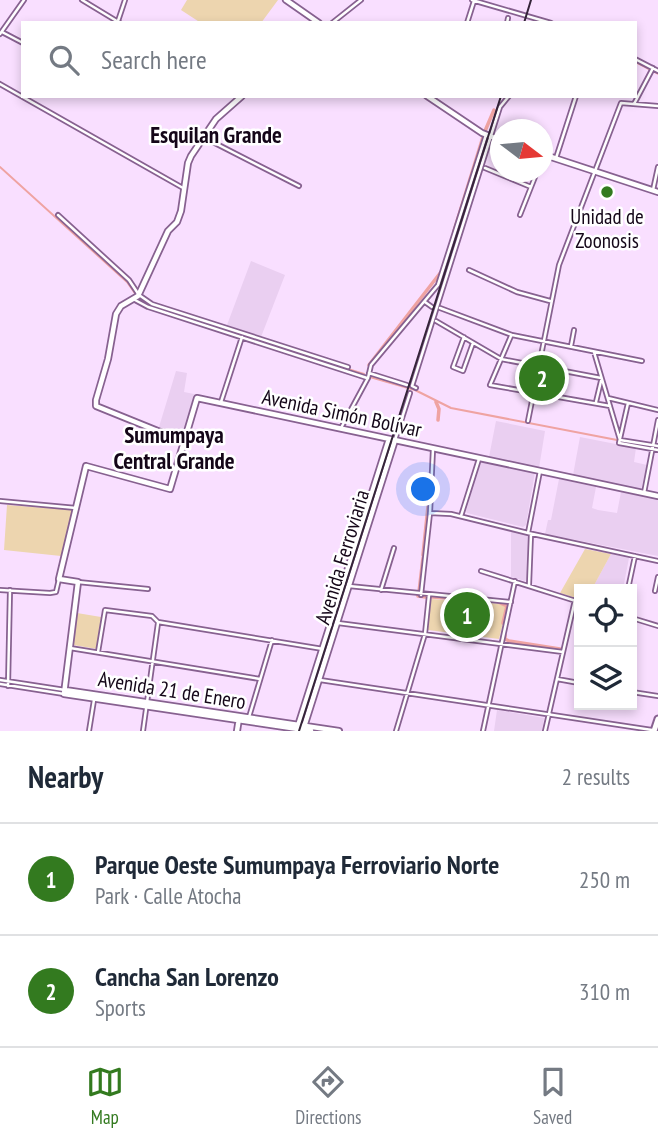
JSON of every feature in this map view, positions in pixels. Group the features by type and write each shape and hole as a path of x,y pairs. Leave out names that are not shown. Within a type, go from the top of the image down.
{"main road":[{"path":"654,731 658,719"}],"street":[{"path":"21,42 1,33 24,0"},
{"path":"82,0 117,21"},
{"path":"119,21 125,0"},
{"path":"286,0 316,21"},
{"path":"335,21 361,0"},
{"path":"468,21 473,0 544,21"},
{"path":"637,60 658,71"},
{"path":"634,104 653,68"},
{"path":"0,84 21,96"},
{"path":"25,98 184,188"},
{"path":"184,442 96,406 96,400 108,359 116,314 121,306 137,298 169,231 177,222 188,163 216,119 238,98"},
{"path":"430,98 488,136"},
{"path":"341,429 368,378 371,365 442,278 488,136 506,98"},
{"path":"556,159 575,98"},
{"path":"528,421 559,265 621,103 658,106"},
{"path":"416,388 412,386 488,136"},
{"path":"203,137 299,186"},
{"path":"553,158 656,191 658,167"},
{"path":"485,168 531,187"},
{"path":"520,215 533,182"},
{"path":"58,215 129,280 137,298 149,307 368,378"},
{"path":"469,271 517,292 550,301"},
{"path":"137,298 348,366"},
{"path":"425,302 432,307"},
{"path":"440,308 512,335 642,361"},
{"path":"436,321 501,359 601,378"},
{"path":"571,346 574,330"},
{"path":"512,335 490,385 610,406"},
{"path":"221,402 242,337"},
{"path":"464,337 453,367 463,371 473,343"},
{"path":"594,352 620,441"},
{"path":"369,373 407,384"},
{"path":"595,404 601,378"},
{"name":"Avenida Ferroviaria","path":"300,729 323,649 410,393"},
{"name":"Avenida Simón Bolívar","path":"76,508 86,466 170,489 197,398 658,496"},
{"path":"608,398 658,410"},
{"path":"620,441 628,403"},
{"path":"644,493 658,421"},
{"name":"Avenida Ferroviaria","path":"300,729 320,680 392,440"},
{"path":"620,441 658,448"},
{"path":"421,595 430,513 433,449"},
{"path":"461,516 480,458"},
{"path":"529,585 529,533 540,471"},
{"path":"0,501 76,508 55,592 0,590"},
{"path":"430,513 461,516 658,561"},
{"path":"381,590 394,548"},
{"path":"629,584 635,556"},
{"path":"481,570 574,600"},
{"path":"655,591 658,577"},
{"path":"59,579 148,589"},
{"path":"483,731 515,581"},
{"path":"65,692 78,582"},
{"path":"349,586 511,602"},
{"path":"8,683 10,590"},
{"path":"396,731 425,634 429,595"},
{"path":"99,652 105,610 152,616 158,622 323,649"},
{"path":"545,731 574,612"},
{"path":"637,620 658,626"},
{"path":"143,731 158,622"},
{"path":"338,623 563,652"},
{"path":"248,720 272,640"},
{"path":"69,648 260,679"},
{"path":"320,680 654,731"},
{"path":"557,680 574,682"},
{"name":"Avenida 21 de Enero","path":"0,682 311,731"},
{"path":"637,693 658,696"},
{"path":"89,731 95,696"},
{"path":"237,731 239,718"},
{"name":"Avenida 21 de Enero","path":"300,729 339,731"}],"shaded area":[{"path":"187,0 278,0 262,21 198,21 181,10"},
{"path":"251,261 285,275 261,337 227,325"},
{"path":"176,371 187,373 184,392 194,394 183,437 159,427"},
{"path":"496,421 545,431 539,468 489,457"},
{"path":"580,437 636,448 634,462 647,465 641,490 573,475"},
{"path":"482,461 535,472 526,525 523,527 467,513"},
{"path":"559,479 596,487 592,508 598,510 617,513 621,492 658,499 658,556 545,534 548,520 551,520"},
{"path":"7,505 72,510 61,556 4,550"},
{"path":"511,531 528,535 530,538 525,581 511,577"},
{"path":"585,549 611,554 595,584 574,584 574,597 560,593"},
{"path":"611,554 629,558 624,584 595,584"},
{"path":"431,599 505,604 507,606 499,639 428,630"},
{"path":"77,613 101,617 97,649 73,645"},
{"path":"497,710 544,718 542,731 494,731"}],"waterway":[{"path":"637,62 658,73"},
{"path":"485,131 494,110"},
{"path":"454,231 483,137"},
{"path":"0,167 127,282 139,299 260,342 364,374"},
{"path":"369,365 441,272"},
{"path":"370,377 415,390 451,408 617,440"},
{"path":"436,402 439,409 438,420"},
{"path":"640,444 649,446"},
{"path":"423,555 430,487"},
{"path":"419,592 423,558"},
{"path":"418,596 426,597"},
{"path":"432,597 482,600"},
{"path":"496,601 507,606 503,623"},
{"path":"505,635 505,639 509,641 560,649"}],"tram line":[{"path":"525,21 531,0"},
{"path":"299,731 500,98"}],"place":[{"name":"Unidad de Zoonosis","path":"607,192"},
{"name":"Cancha San Lorenzo","path":"542,378"},
{"name":"Parque Oeste Sumumpaya Ferroviario Norte","path":"467,615"}],"district":[{"name":"Esquilan Grande","path":"216,134"},
{"name":"Sumumpaya Central Grande","path":"174,447"}]}
